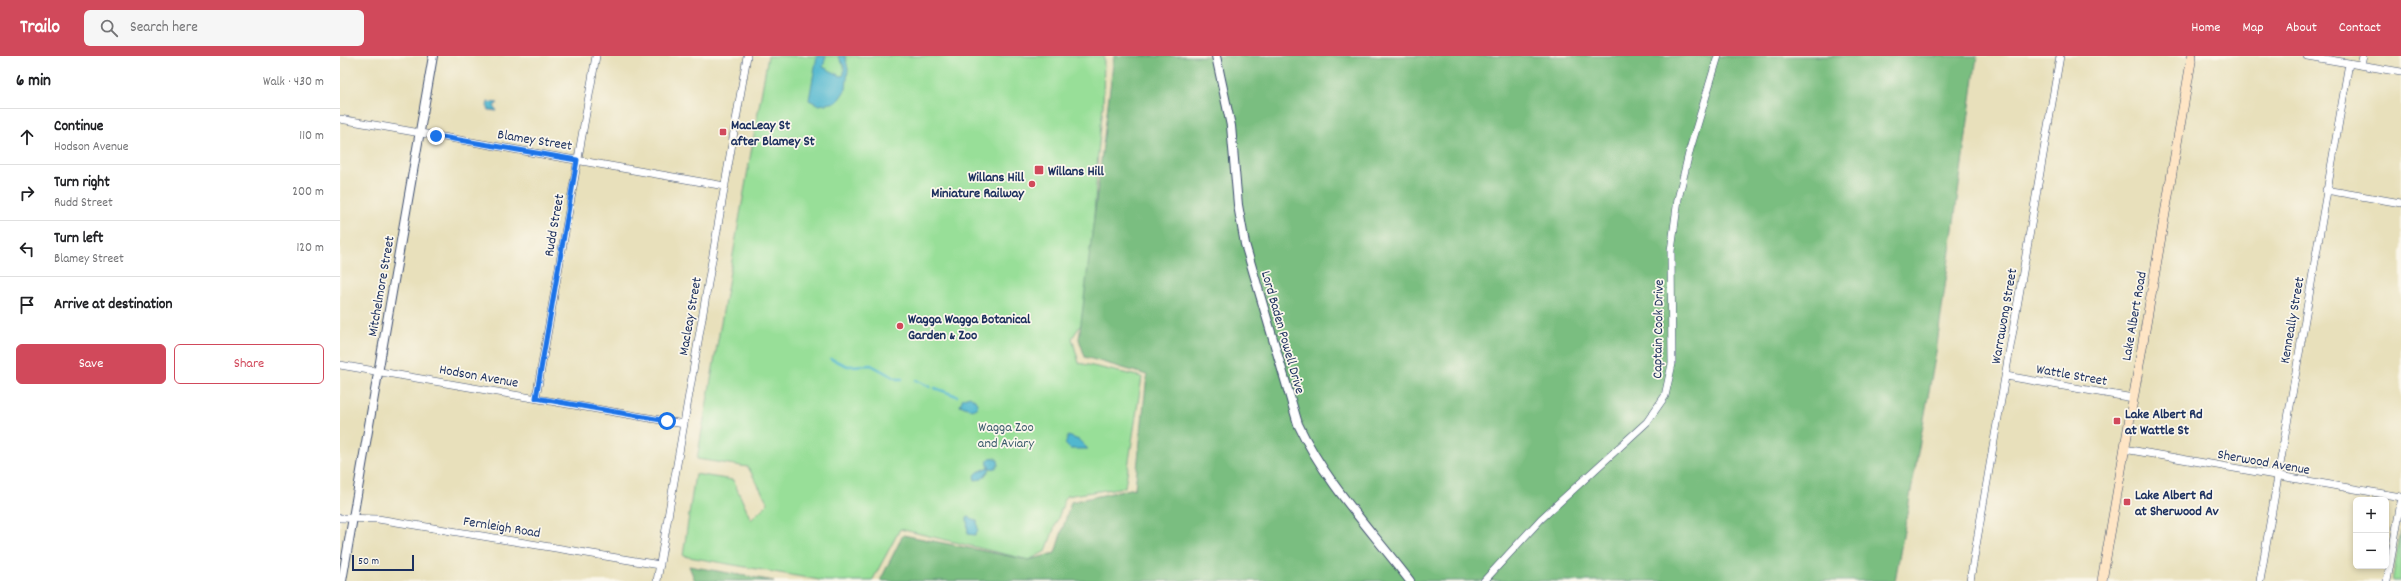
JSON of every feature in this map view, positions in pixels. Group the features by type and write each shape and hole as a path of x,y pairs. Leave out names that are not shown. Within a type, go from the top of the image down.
{"main road":[{"name":"Lake Albert Road","path":"2102,581 2192,56"}],"street":[{"name":"Mitchelmore Street","path":"342,581 433,56"},
{"name":"Rudd Street","path":"536,398 596,56"},
{"name":"Macleay Street","path":"657,581 747,56"},
{"name":"Lord Baden Powell Drive","path":"1216,56 1231,126 1238,205 1245,244 1298,424 1310,449 1325,472 1410,581"},
{"name":"Captain Cook Drive","path":"1484,581 1551,510 1647,422 1665,396 1672,364 1671,251 1678,199 1690,149 1718,56"},
{"name":"Warrawong Street","path":"1970,581 2060,56"},
{"path":"2307,56 2401,72"},
{"path":"2361,65 2362,56"},
{"name":"Kenneally Street","path":"2260,581 2326,190 2349,64"},
{"name":"Blamey Street","path":"340,119 725,186"},
{"path":"2326,190 2401,204"},
{"name":"Hodson Avenue","path":"340,365 684,424"},
{"name":"Wattle Street","path":"2006,376 2133,398"},
{"name":"Sherwood Avenue","path":"2124,449 2401,497"},
{"path":"2387,581 2401,507"},
{"name":"Fernleigh Road","path":"340,518 353,520 378,519 660,565"}],"green space":[{"name":"Wagga Wagga Botanical Garden & Zoo","path":"768,56 1104,56 1103,106 1098,153 1088,314 1072,338 1079,363 1142,377 1125,487 1066,496 1046,551 1029,560 900,529 872,581 825,581 683,556 695,474 733,480 751,520 768,503 748,467 697,459"},
{"path":"1114,56 1977,56 1936,352 1895,581 880,581 903,535 1029,560 1055,553 1071,502 1135,488 1147,375 1085,357 1079,339"},
{"path":"2401,530 2401,581 2392,581"},
{"path":"689,566 774,581 695,581"}],"water":[{"path":"817,56 826,56 823,67 841,76 844,75 844,66 838,56 845,56 848,69 846,89 837,102 819,105 809,100"},
{"path":"488,102 498,103 494,106 497,111 489,110 487,106"},
{"path":"970,396 978,403 977,408 972,410 960,405 963,398"},
{"path":"1068,436 1079,440 1088,449 1070,449 1065,444"},
{"path":"993,457 997,459 999,463 997,467 993,469 989,467 987,463 989,459"},
{"path":"989,467 990,469 982,479 975,480 974,476 978,472"},
{"path":"969,517 977,521 978,530 975,535 968,534 967,518"}],"waterway":[{"path":"831,359 848,366 871,365 897,379 902,379"},
{"path":"916,380 930,387"},
{"path":"935,388 957,396"}],"place":[{"name":"MacLeay St after Blamey St","path":"723,132"},
{"name":"Willans Hill","path":"1039,170"},
{"name":"Willans Hill Miniature Railway","path":"1032,184"},
{"name":"Wagga Wagga Botanical Garden & Zoo","path":"900,326"},
{"name":"Lake Albert Rd at Wattle St","path":"2117,421"},
{"name":"Lake Albert Rd at Sherwood Av","path":"2127,502"}],"route":[{"path":"436,136 577,160 536,398 667,421"}],"park label":[{"name":"Wagga Zoo and Aviary","path":"1006,434"}]}
